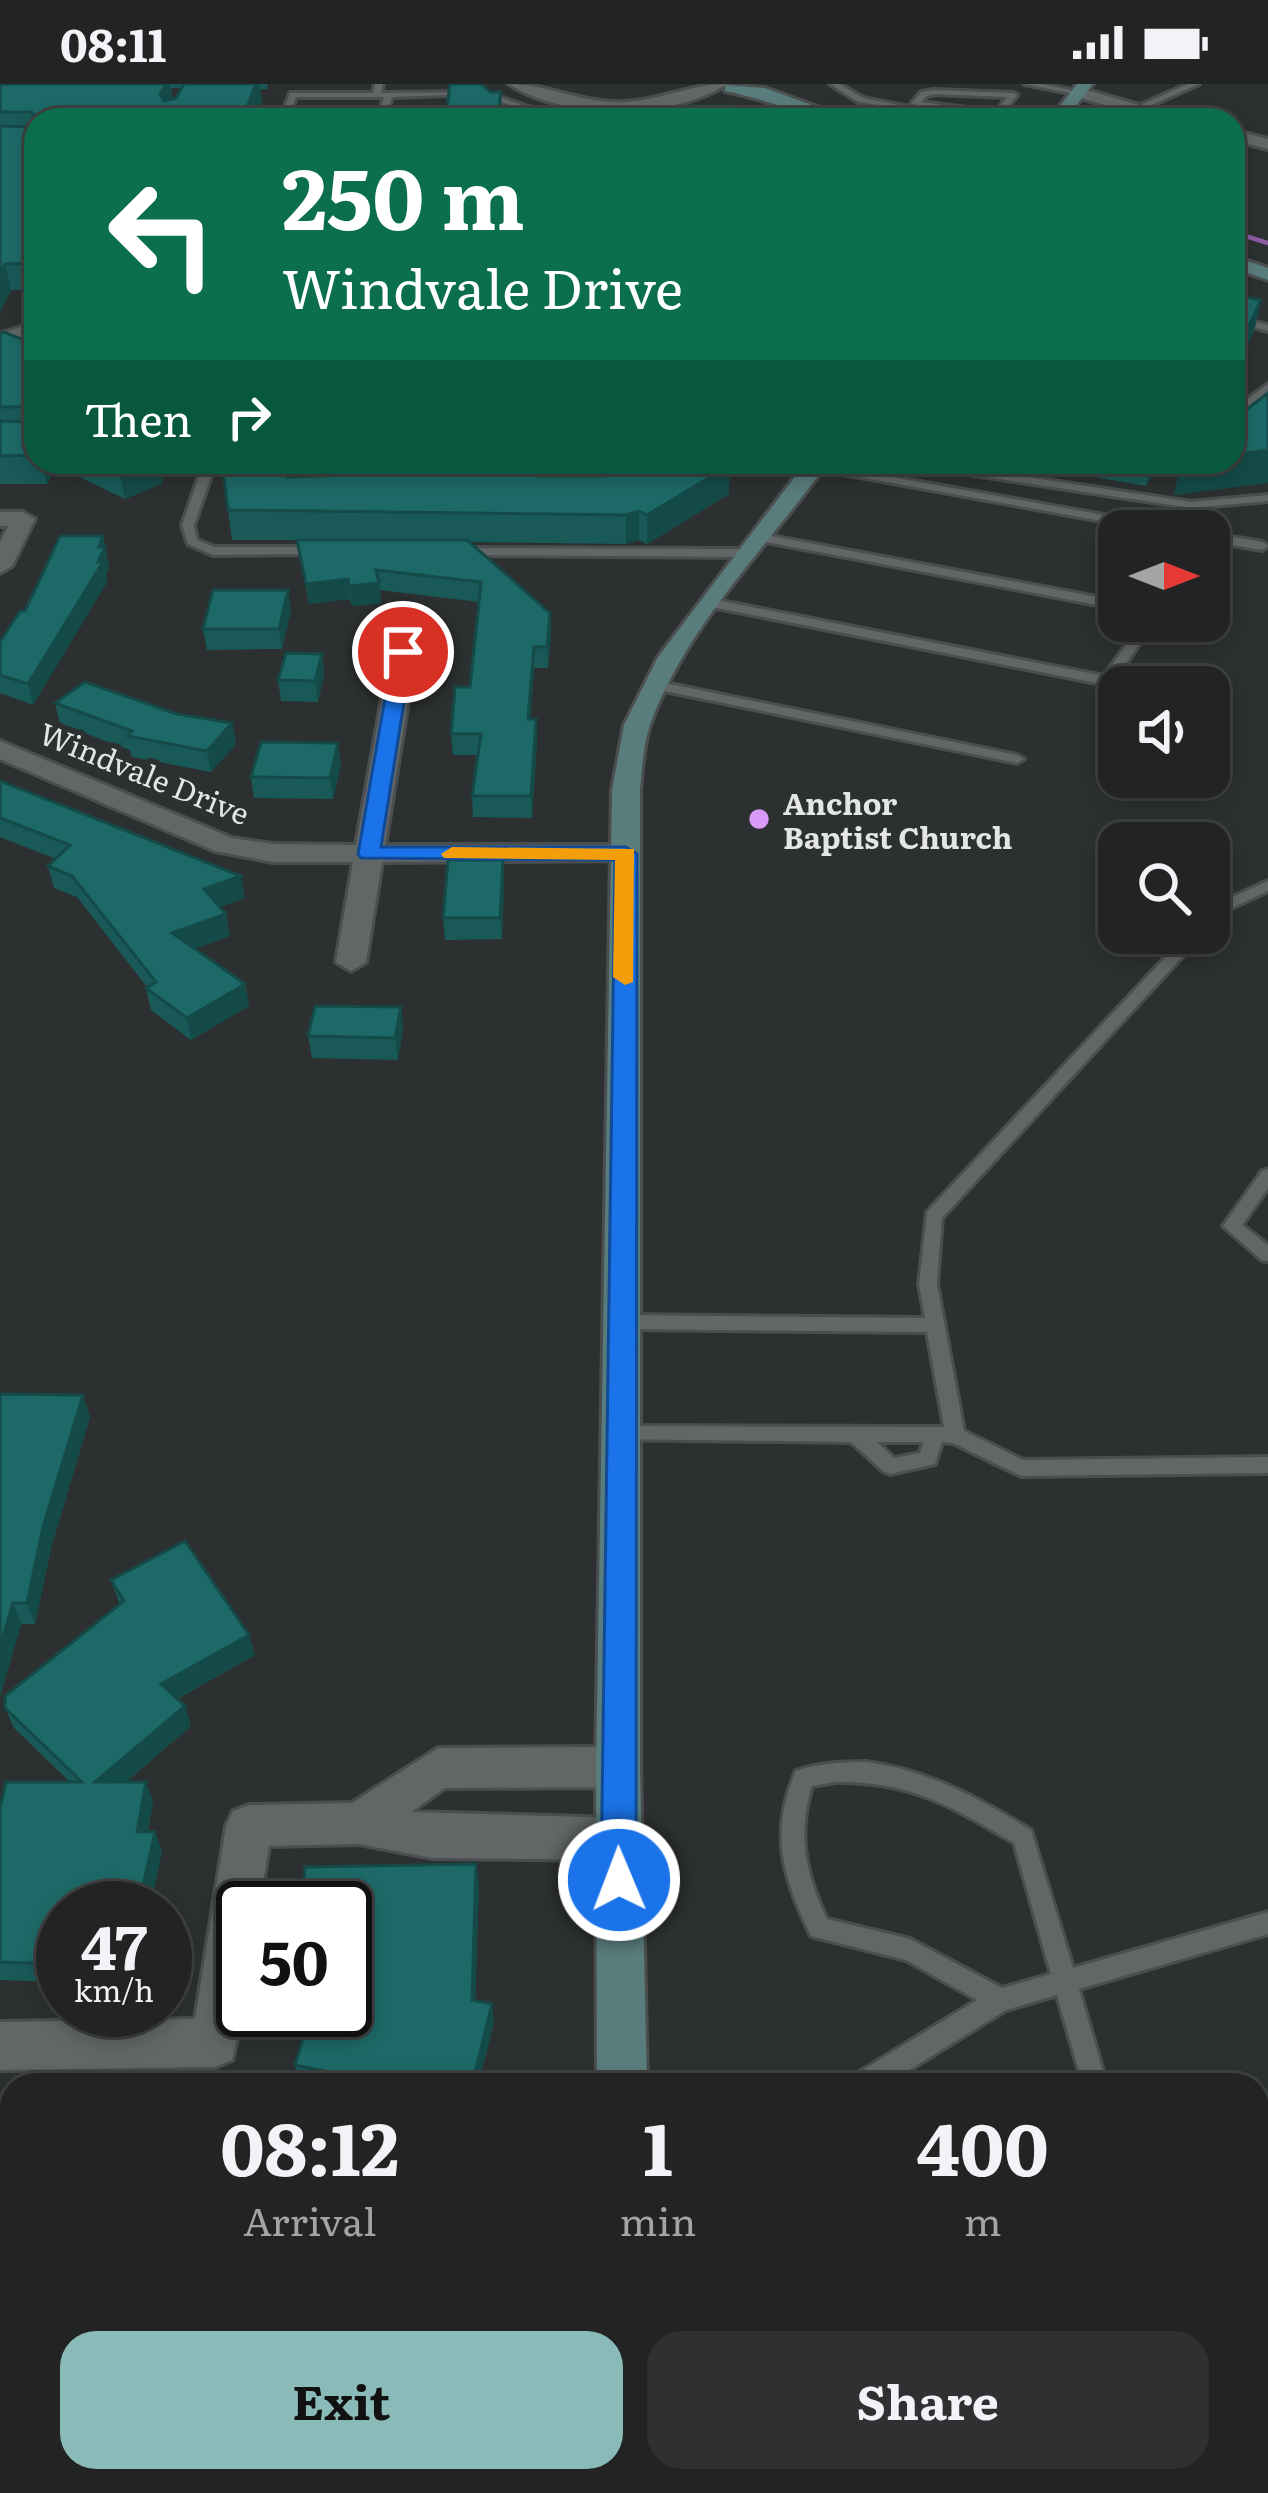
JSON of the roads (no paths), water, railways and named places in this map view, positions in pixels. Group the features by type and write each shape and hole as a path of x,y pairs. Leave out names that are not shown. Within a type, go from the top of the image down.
{"main road":[{"path":"794,84 837,108"},
{"path":"711,88 777,108"},
{"path":"711,88 758,91 809,108"},
{"path":"622,2073 618,1768 626,790 635,729 655,685 808,474"}],"street":[{"path":"517,84 570,108"},
{"path":"634,108 711,88"},
{"path":"1082,88 1128,108"},
{"path":"485,474 570,474"},
{"path":"0,566 12,519"},
{"path":"351,962 403,652 392,641"},
{"name":"Windvale Drive","path":"0,749 225,845 273,853 626,854"},
{"path":"359,1823 437,1768 618,1768"},
{"path":"0,2046 215,2043 249,1826 359,1823 432,1837 618,1839"}],"lane":[{"path":"458,84 529,108"},
{"path":"834,84 883,105 909,108"},
{"path":"1028,84 1082,88"},
{"path":"1138,108 1195,84"},
{"path":"288,108 293,95 377,90 389,95 488,94"},
{"path":"938,108 915,104 924,94 1013,95 1002,108"},
{"path":"385,108 389,95"},
{"path":"1245,406 1268,387"},
{"path":"1245,396 1255,398"},
{"path":"206,474 188,525 192,542 213,551 330,551"},
{"path":"869,474 1098,517"},
{"path":"987,474 1191,505 1268,498"},
{"path":"1230,541 1262,546"},
{"path":"446,552 755,546 1098,602"},
{"path":"711,603 1107,681 1134,642"},
{"path":"655,685 1017,759"},
{"path":"1230,903 1268,885"},
{"path":"856,1435 890,1466 928,1459 945,1435 928,1283 933,1216 1176,954"},
{"path":"1268,1175 1232,1226 1268,1255"},
{"path":"622,1322 934,1325"},
{"path":"621,1434 945,1435 1021,1468 1268,1465"},
{"path":"1000,2000 910,1950 819,1928 796,1883 789,1820 804,1778 846,1768 934,1785 1023,1837 1091,2073"},
{"path":"881,2073 1000,2000 1268,1923"}],"waterway":[{"path":"1245,236 1268,243"}],"place":[{"name":"Anchor Baptist Church","path":"759,819"}]}
